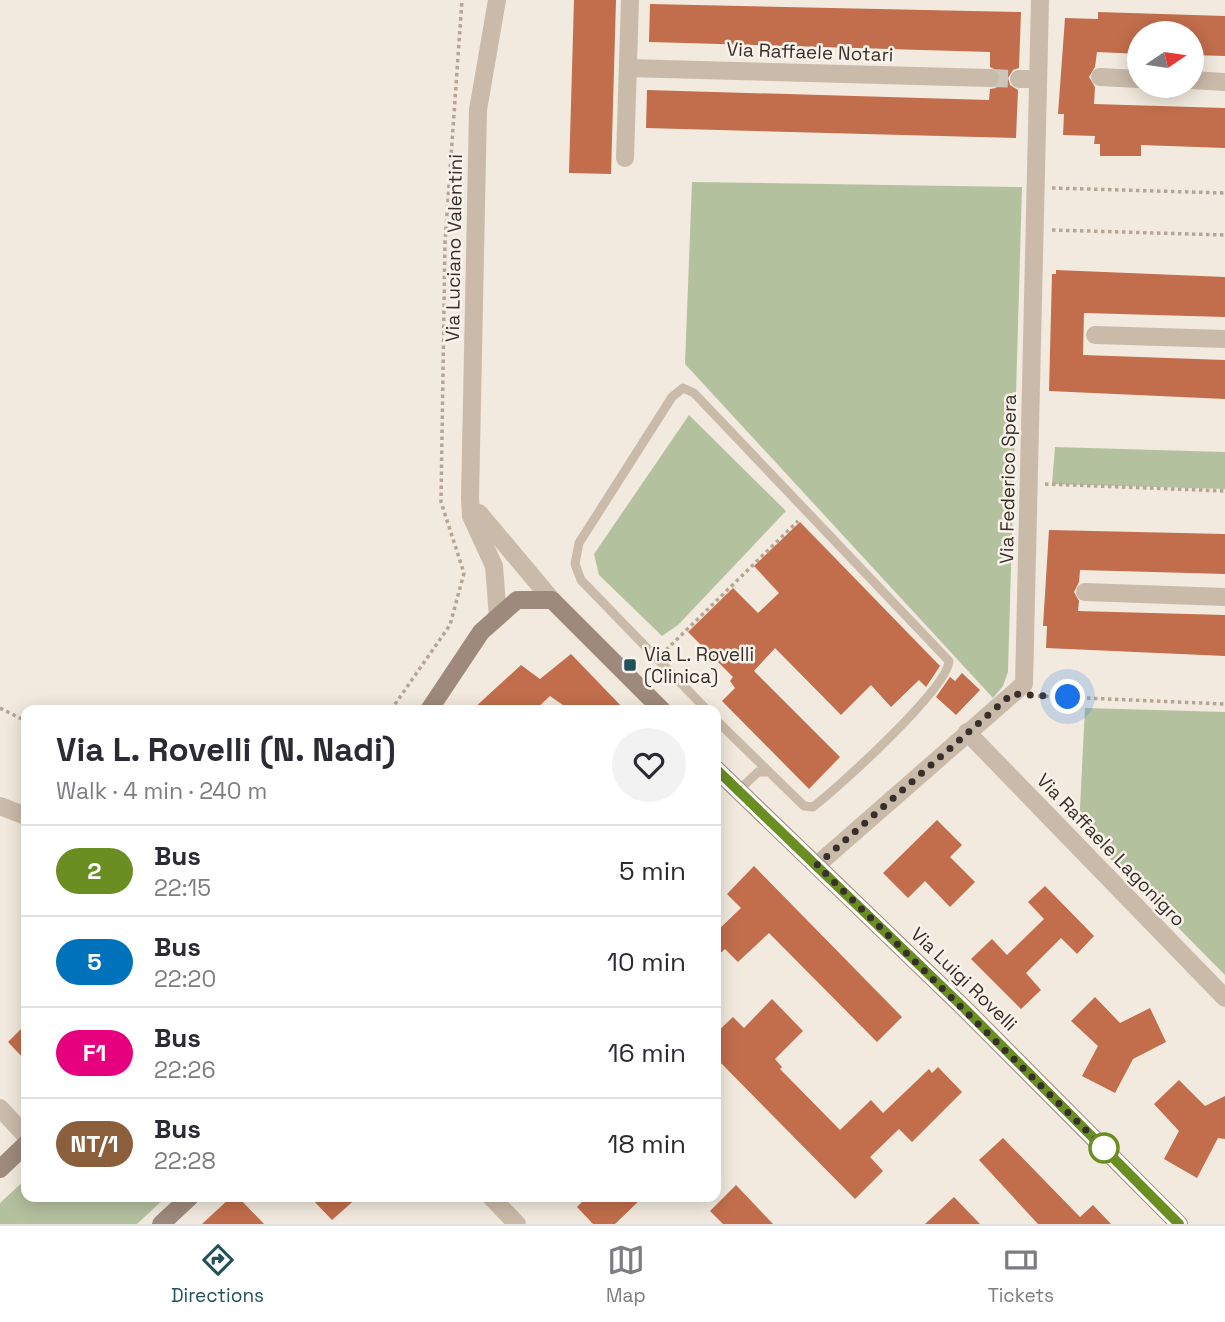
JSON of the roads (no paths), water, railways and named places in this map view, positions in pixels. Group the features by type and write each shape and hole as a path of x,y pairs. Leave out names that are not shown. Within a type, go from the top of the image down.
{"street":[{"name":"Via Luciano Valentini","path":"497,0 478,110 470,498 471,516 494,566 498,617"},
{"path":"625,158 630,0"},
{"name":"Via Federico Spera","path":"817,865 1024,684 1040,0"},
{"name":"Via Raffaele Notari","path":"628,68 990,78"},
{"path":"1100,77 1127,78"},
{"path":"1018,79 1038,79"},
{"path":"1204,81 1225,82"},
{"path":"1095,335 1225,339"},
{"path":"470,498 485,524 552,600 657,705"},
{"path":"1085,592 1225,597"},
{"path":"432,705 481,632 517,600 552,600"},
{"name":"Via Raffaele Lagonigro","path":"967,732 1225,998"},
{"name":"Via Luigi Rovelli","path":"721,774 817,865 1179,1224"},
{"path":"0,806 21,814"},
{"path":"0,1108 21,1131"},
{"path":"0,1169 21,1149"},
{"path":"161,1224 185,1202"},
{"path":"496,1202 517,1224"}],"lane":[{"path":"702,705 582,580 575,564 579,543 672,397 683,388 694,393 949,661 948,670 932,693 813,807 804,806 766,772 721,725"},
{"path":"738,791 758,772 766,772"}],"tunnel":[{"path":"990,78 1019,79"}],"place":[{"name":"Via L. Rovelli (Clinica)","path":"630,665"}]}
